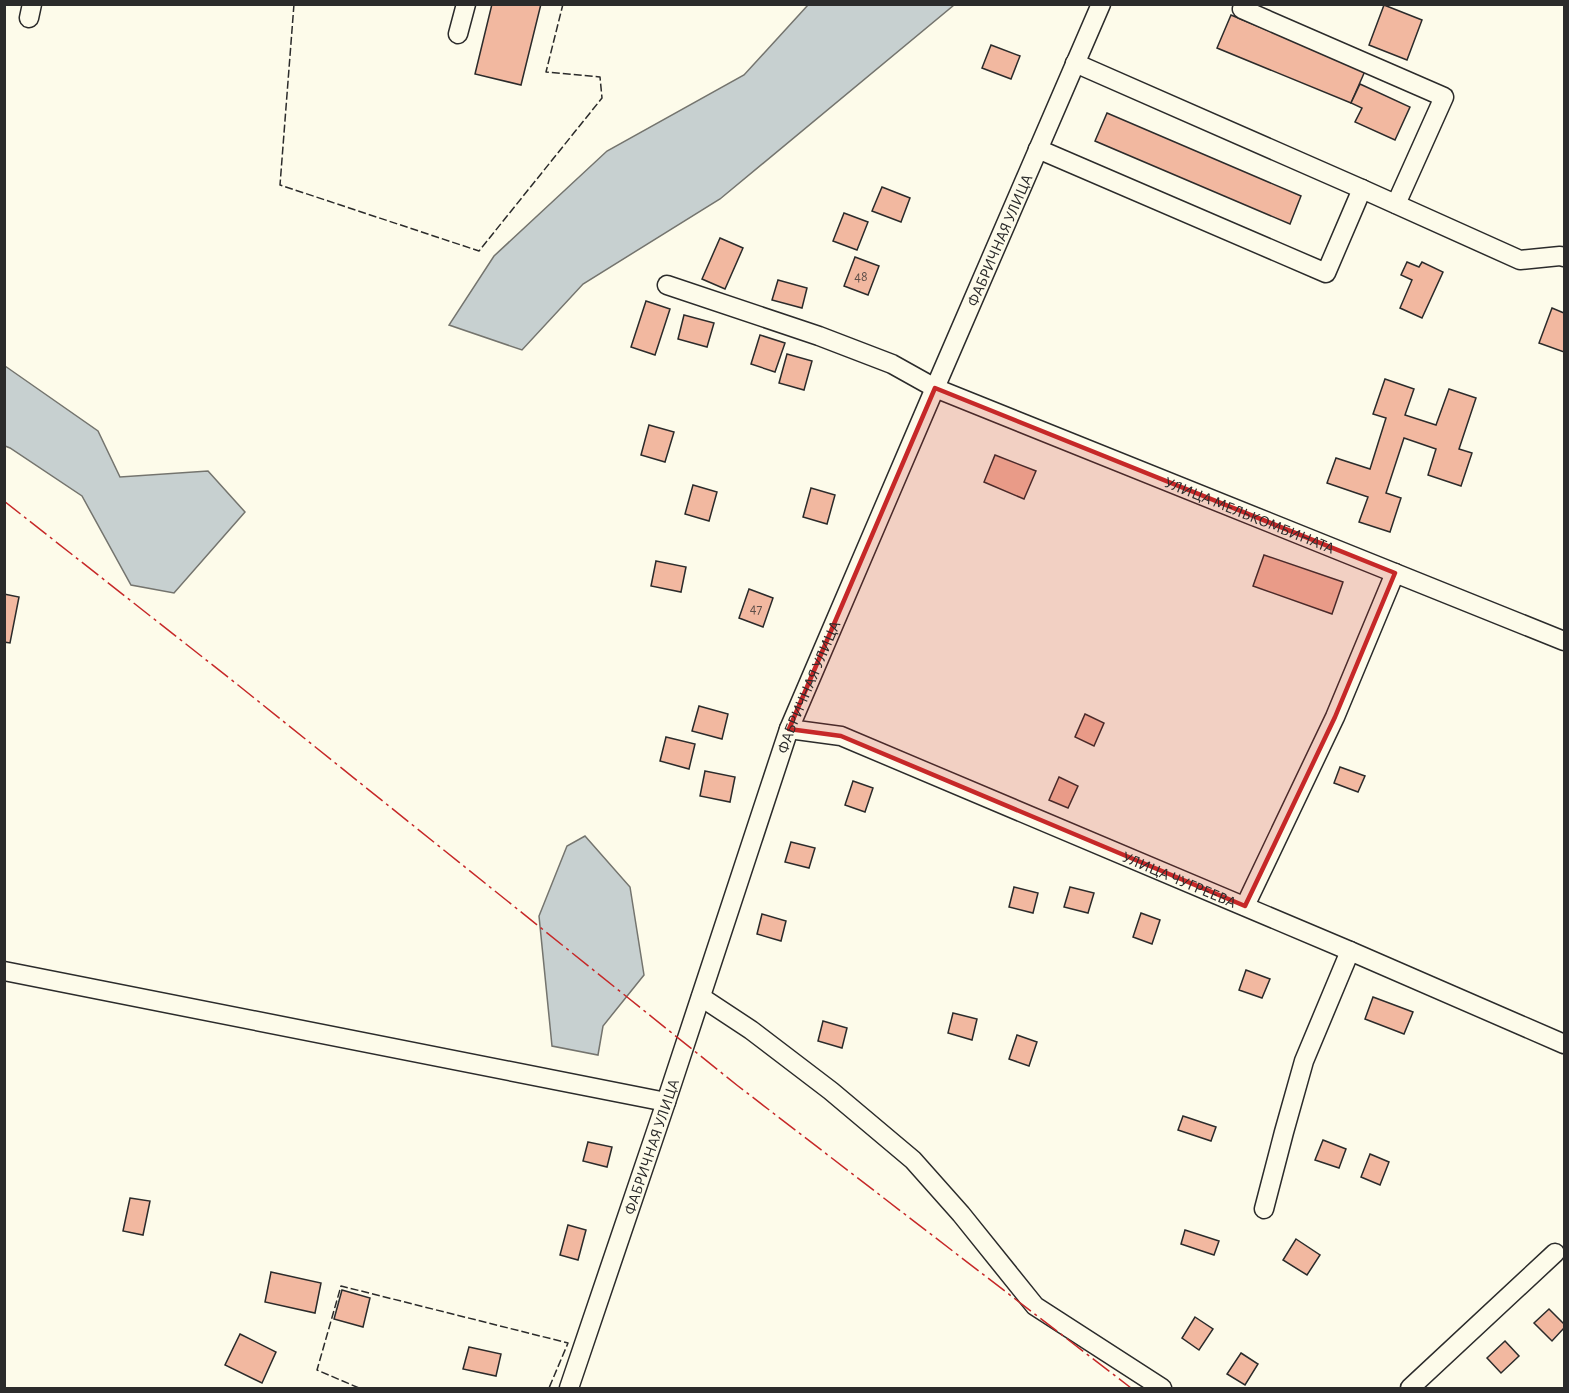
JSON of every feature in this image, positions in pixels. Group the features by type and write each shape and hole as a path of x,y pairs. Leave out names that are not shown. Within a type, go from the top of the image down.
{"street":[{"path":"458,34 466,4"},
{"name":"ФАБРИЧНАЯ УЛИЦА","path":"569,1389 789,729 1101,4"},
{"path":"1242,9 1444,97 1396,204"},
{"path":"1075,63 1520,261 1563,253"},
{"path":"1038,149 1326,273 1362,189"},
{"name":"УЛИЦА МЕЛЬКОМБИНАТА","path":"667,285 819,336 892,364 935,388 1564,641"},
{"path":"1245,906 1335,717 1395,573"},
{"name":"УЛИЦА ЧУГРЕЕВА","path":"789,729 841,736 1245,906 1564,1044"},
{"path":"1264,1209 1304,1061 1350,951"},
{"path":"4,971 666,1102"},
{"path":"701,997 751,1030 831,1091 913,1160 961,1214 1035,1306 1162,1389"},
{"path":"1410,1389 1555,1253"}],"highlighted area":[{"path":"935,388 1395,573 1335,717 1245,906 841,736 789,729"}],"shaded area":[{"path":"808,5 954,5 720,199 583,284 522,350 449,325 494,256 607,151 744,75"},
{"path":"5,366 98,431 120,477 208,471 245,512 174,593 131,585 82,496 5,446"},
{"path":"585,836 630,887 644,975 603,1026 598,1055 552,1046 539,916 567,846"}],"building":[{"path":"492,4 541,4 521,85 475,74"},
{"path":"1384,5 1422,20 1407,60 1369,45"},
{"path":"1231,15 1365,71 1351,103 1217,48"},
{"path":"991,45 1020,56 1011,79 982,68"},
{"path":"1360,84 1410,107 1395,140 1355,122 1362,108 1351,103"},
{"path":"1107,113 1301,196 1290,224 1095,141"},
{"path":"882,187 910,198 901,222 872,211"},
{"path":"844,213 868,222 857,250 833,241"},
{"path":"720,238 743,248 725,289 702,279"},
{"path":"855,257 879,266 868,295 844,286"},
{"path":"1407,262 1419,267 1422,262 1443,272 1422,318 1400,308 1412,280 1401,275"},
{"path":"778,280 807,288 802,308 772,300"},
{"path":"646,301 670,309 655,355 631,347"},
{"path":"1552,308 1564,313 1564,352 1539,343"},
{"path":"684,315 714,323 707,347 678,339"},
{"path":"760,335 785,343 775,372 751,364"},
{"path":"787,354 812,361 804,390 779,383"},
{"path":"1385,379 1414,389 1405,415 1436,425 1449,389 1476,398 1459,449 1472,453 1461,486 1428,475 1436,449 1404,438 1386,493 1401,498 1390,532 1359,522 1368,497 1327,483 1336,458 1370,469 1386,418 1373,414"},
{"path":"649,425 674,432 665,462 641,455"},
{"path":"995,455 1036,471 1024,499 984,482"},
{"path":"693,485 717,492 709,521 685,514"},
{"path":"811,488 835,495 827,524 803,517"},
{"path":"1264,555 1343,582 1332,614 1253,586"},
{"path":"656,561 686,567 681,592 651,586"},
{"path":"749,589 773,598 763,627 739,618"},
{"path":"4,594 19,597 10,643 4,642"},
{"path":"699,706 728,714 722,739 692,731"},
{"path":"1085,714 1104,723 1094,746 1075,737"},
{"path":"666,737 695,744 689,769 660,761"},
{"path":"1340,767 1365,776 1358,792 1334,783"},
{"path":"705,771 735,777 730,802 700,796"},
{"path":"1059,777 1078,786 1068,808 1049,800"},
{"path":"853,781 873,788 865,812 845,805"},
{"path":"791,842 815,848 809,868 785,862"},
{"path":"1014,887 1038,893 1033,913 1009,907"},
{"path":"1070,887 1094,893 1088,913 1064,907"},
{"path":"1141,913 1160,920 1152,944 1133,937"},
{"path":"762,914 786,921 781,941 757,934"},
{"path":"1246,970 1270,979 1262,998 1239,990"},
{"path":"1373,997 1413,1012 1404,1034 1365,1019"},
{"path":"953,1013 977,1019 972,1040 948,1033"},
{"path":"823,1021 847,1028 842,1048 818,1041"},
{"path":"1017,1035 1037,1042 1029,1066 1009,1059"},
{"path":"1183,1116 1216,1127 1211,1141 1178,1130"},
{"path":"1323,1140 1346,1149 1339,1168 1315,1160"},
{"path":"588,1142 612,1147 607,1167 583,1161"},
{"path":"1370,1154 1389,1162 1380,1185 1361,1177"},
{"path":"130,1198 150,1201 143,1235 123,1231"},
{"path":"568,1225 586,1230 578,1260 560,1255"},
{"path":"1185,1230 1219,1241 1214,1255 1181,1244"},
{"path":"1296,1239 1320,1255 1307,1275 1283,1260"},
{"path":"271,1272 321,1283 315,1313 265,1302"},
{"path":"342,1290 370,1298 363,1327 334,1319"},
{"path":"1549,1309 1564,1324 1564,1328 1552,1341 1534,1323"},
{"path":"1195,1317 1213,1329 1199,1350 1182,1338"},
{"path":"240,1334 276,1352 262,1383 225,1365"},
{"path":"1505,1341 1519,1356 1501,1373 1487,1358"},
{"path":"469,1347 501,1354 496,1376 463,1369"},
{"path":"1241,1353 1258,1364 1245,1385 1227,1374"}],"fence":[{"path":"294,4 280,185 479,251 602,98 600,77 546,72 563,4"},
{"path":"359,1388 317,1370 341,1286 568,1343 549,1388"}],"power":[{"path":"4,501 238,685 738,1086 1131,1388"}]}
